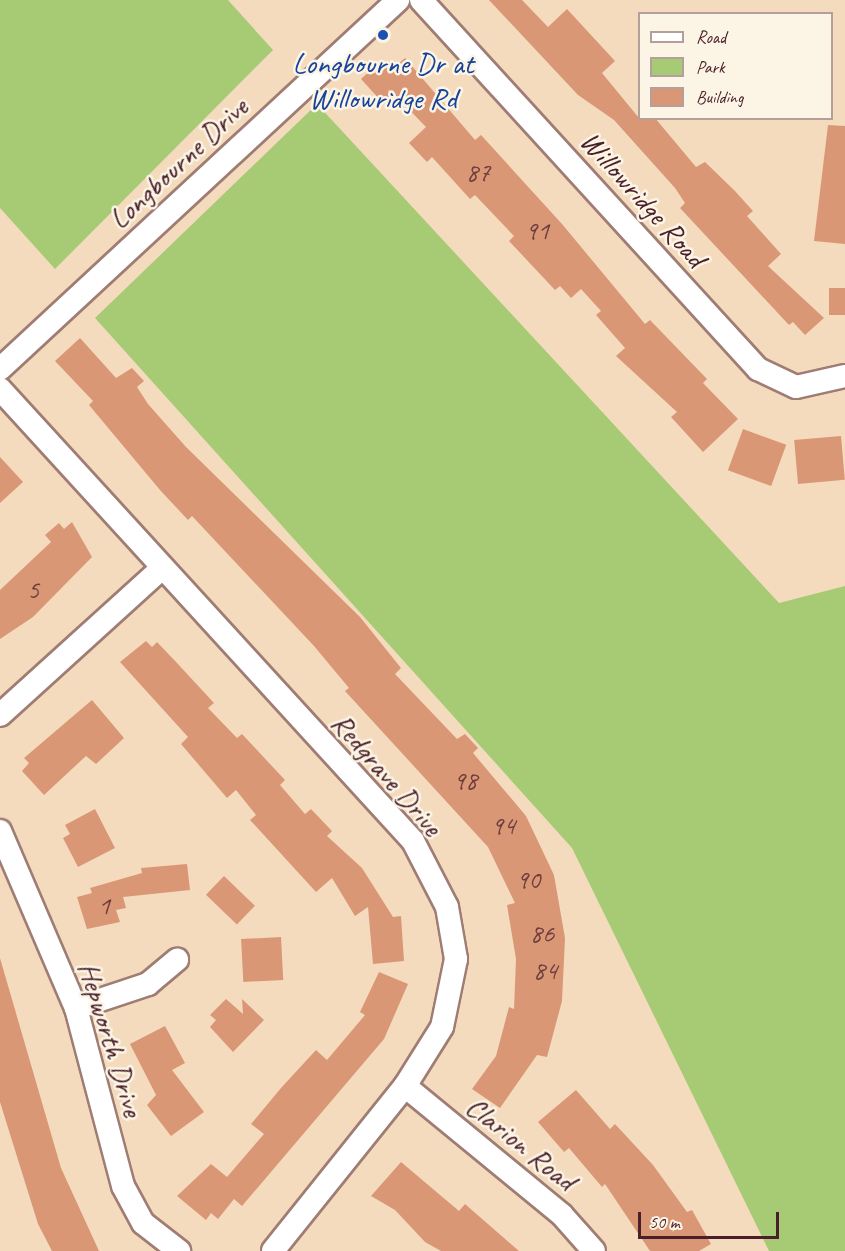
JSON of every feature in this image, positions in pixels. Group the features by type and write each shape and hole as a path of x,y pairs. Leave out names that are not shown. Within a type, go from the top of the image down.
{"street":[{"name":"Longbourne Drive","path":"0,369 398,0"},
{"name":"Willowridge Road","path":"421,0 758,369 796,387 845,376"},
{"name":"Redgrave Drive","path":"0,388 160,570 413,841 447,907 456,959 442,1027 405,1086 273,1251"},
{"path":"0,716 160,570"},
{"name":"Hepworth Drive","path":"0,831 76,1008 123,1186 143,1223 179,1251"},
{"path":"76,1008 148,984 177,960"},
{"name":"Clarion Road","path":"405,1086 562,1215 594,1251"}],"green space":[{"path":"0,0 228,0 273,50 55,269 0,208"},
{"path":"317,104 779,603 845,586 845,1251 769,1251 572,848 95,318"}],"building":[{"path":"489,0 522,0 548,27 567,9 615,61 602,73 638,117 638,120 657,120 696,167 705,162 735,191 753,211 747,216 781,254 768,266 824,318 805,335 793,322 789,325 680,208 685,203 675,188 614,120 578,95"},
{"path":"405,58 475,140 481,135 562,224 645,324 650,320 707,379 703,383 738,419 703,452 671,417 677,412 616,356 625,348 596,315 601,311 581,289 571,298 560,286 555,290 509,241 514,236 475,195 470,199 432,157 427,162 409,143 426,127 394,94 381,101 361,79 382,60 391,70"},
{"path":"828,125 845,126 845,244 814,241"},
{"path":"829,288 845,288 845,315 829,315"},
{"path":"80,338 116,378 132,368 144,381 137,387 148,404 186,447 360,617 401,668 395,674 457,739 465,734 478,748 473,753 526,816 554,875 565,938 562,1001 547,1057 537,1055 500,1108 472,1089 496,1056 509,1007 514,1009 516,959 507,905 515,903 488,847 345,691 349,688 314,646 192,516 188,520 89,405 93,401 55,361"},
{"path":"743,429 786,445 771,486 728,470"},
{"path":"841,436 845,480 798,484 794,440"},
{"path":"0,457 23,482 0,503"},
{"path":"72,522 92,557 33,617 0,639 0,590 51,542 45,535 59,523 64,529"},
{"path":"146,641 152,647 157,642 177,663 214,703 208,708 237,738 242,734 285,780 280,785 305,814 311,809 332,831 327,836 362,868 393,917 401,916 404,961 373,964 368,907 355,916 332,878 316,892 250,820 256,815 236,790 227,798 181,744 188,737 120,662"},
{"path":"92,700 124,738 96,764 86,756 44,795 22,771 29,763 24,758"},
{"path":"95,809 115,848 78,867 63,838 70,834 65,825"},
{"path":"187,864 190,890 123,897 126,908 116,910 120,922 87,929 77,897 92,893 90,888 142,873 141,868"},
{"path":"224,876 255,906 237,925 206,895"},
{"path":"281,937 283,980 243,982 241,939"},
{"path":"0,958 61,1168 99,1251 52,1251 38,1224 0,1102"},
{"path":"379,972 408,984 384,1039 242,1206 234,1199 218,1219 211,1213 206,1220 177,1196 211,1164 227,1177 264,1134 251,1124 281,1088 316,1050 327,1060 365,1015 360,1012"},
{"path":"226,999 243,1014 242,999 264,1020 233,1052 210,1027 216,1020 210,1015"},
{"path":"165,1026 185,1063 172,1070 204,1112 171,1136 147,1105 156,1095 130,1044"},
{"path":"576,1090 610,1129 615,1124 653,1165 687,1212 692,1210 711,1244 699,1251 650,1251 605,1184 602,1187 569,1148 564,1152 538,1122"},
{"path":"401,1162 459,1211 465,1204 519,1251 441,1251 425,1242 395,1210 371,1196"}],"place":[{"name":"Longbourne Dr at Willowridge Rd","path":"383,35"}]}
